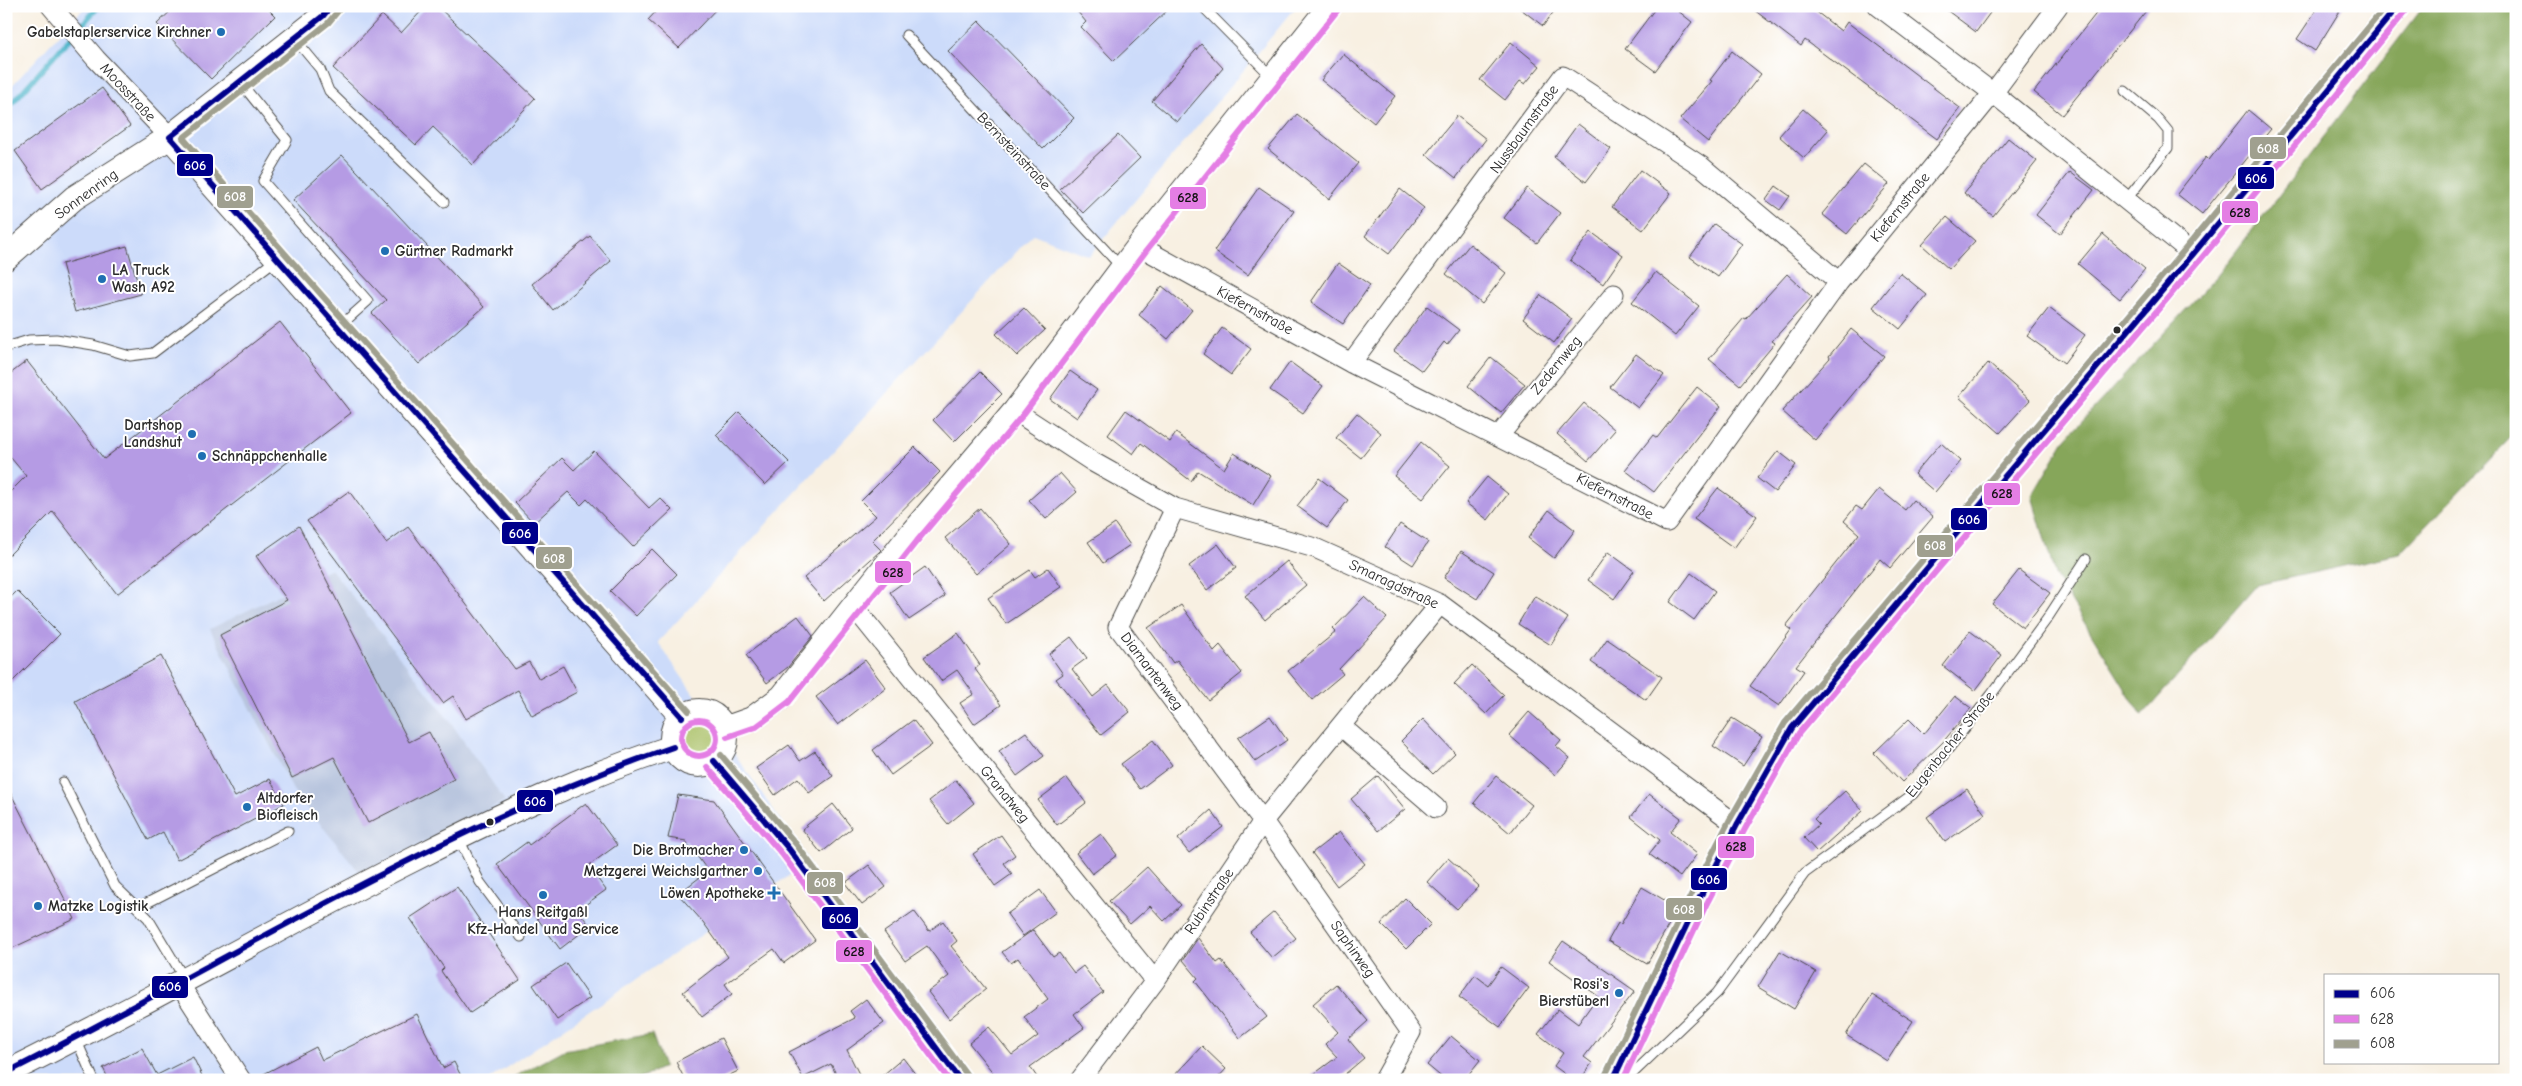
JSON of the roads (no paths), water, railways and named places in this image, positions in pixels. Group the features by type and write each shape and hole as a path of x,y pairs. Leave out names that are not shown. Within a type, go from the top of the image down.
{"street":[{"name":"Sonnenring","path":"6,258 74,198 170,137 294,39 331,6"},
{"path":"724,729 752,718 782,697 910,535 1015,411 1139,246 1330,6"},
{"path":"1878,6 1993,93 2194,254"},
{"name":"Kiefernstraße","path":"1139,246 1351,363 1667,522 1839,282 1993,93 2058,6"},
{"path":"1613,1080 1697,903 1737,825 1792,728 2082,383 2194,254 2398,6"},
{"name":"Moosstraße","path":"53,9 96,59 170,137 682,717"},
{"name":"Nussbaumstraße","path":"1351,363 1563,76 1701,166 1839,282"},
{"name":"Zedernweg","path":"1498,437 1614,294"},
{"name":"Smaragdstraße","path":"1015,411 1093,462 1175,508 1315,548 1440,604 1737,825"},
{"name":"Diamantenweg","path":"1175,508 1118,627 1263,821"},
{"name":"Rubinstraße","path":"1080,1080 1155,981 1263,821 1342,727 1440,604"},
{"name":"Granatweg","path":"854,607 1155,981"},
{"path":"706,712 720,722 724,729 725,747 714,761 707,764 690,764 682,760 673,747 674,727 682,717 689,713 706,712"},
{"path":"1342,727 1436,808"},
{"path":"6,1073 76,1039 181,980 458,837 599,772 673,747"},
{"path":"714,761 788,849 960,1080"},
{"name":"Saphirweg","path":"1263,821 1411,1032 1384,1080"},
{"path":"181,980 240,1080"}],"lane":[{"path":"1202,6 1273,78"},
{"name":"Bernsteinstraße","path":"906,35 1122,268"},
{"path":"294,39 320,69 329,91 444,202"},
{"path":"239,82 287,140 263,181 368,301 338,328"},
{"path":"2125,91 2158,119 2168,131 2168,148 2126,200"},
{"path":"6,347 29,340 56,340 93,345 130,356 153,354 277,258"},
{"name":"Eugenbacher Straße","path":"1626,1080 1717,993 1805,873 1913,794 1991,695 2047,619 2086,559"},
{"path":"63,782 115,886 138,907 158,932 181,980"},
{"path":"138,907 288,830"},
{"path":"458,837 480,882 521,937"},
{"path":"76,1039 94,1080"}],"waterway":[{"path":"6,110 99,6"}],"place":[{"name":"Gabelstaplerservice Kirchner","path":"221,32"},
{"name":"Gürtner Radmarkt","path":"385,251"},
{"name":"LA Truck Wash A92","path":"102,279"},
{"name":"Dartshop Landshut","path":"192,434"},
{"name":"Schnäppchenhalle","path":"202,456"},
{"name":"Altdorfer Biofleisch","path":"247,807"},
{"name":"Die Brotmacher","path":"744,850"},
{"name":"Metzgerei Weichslgartner","path":"758,871"},
{"name":"Löwen Apotheke","path":"774,893"},
{"name":"Hans Reitgaßl Kfz-Handel und Service","path":"543,895"},
{"name":"Matzke Logistik","path":"38,906"},
{"name":"Rosi's Bierstüberl","path":"1619,993"}]}
